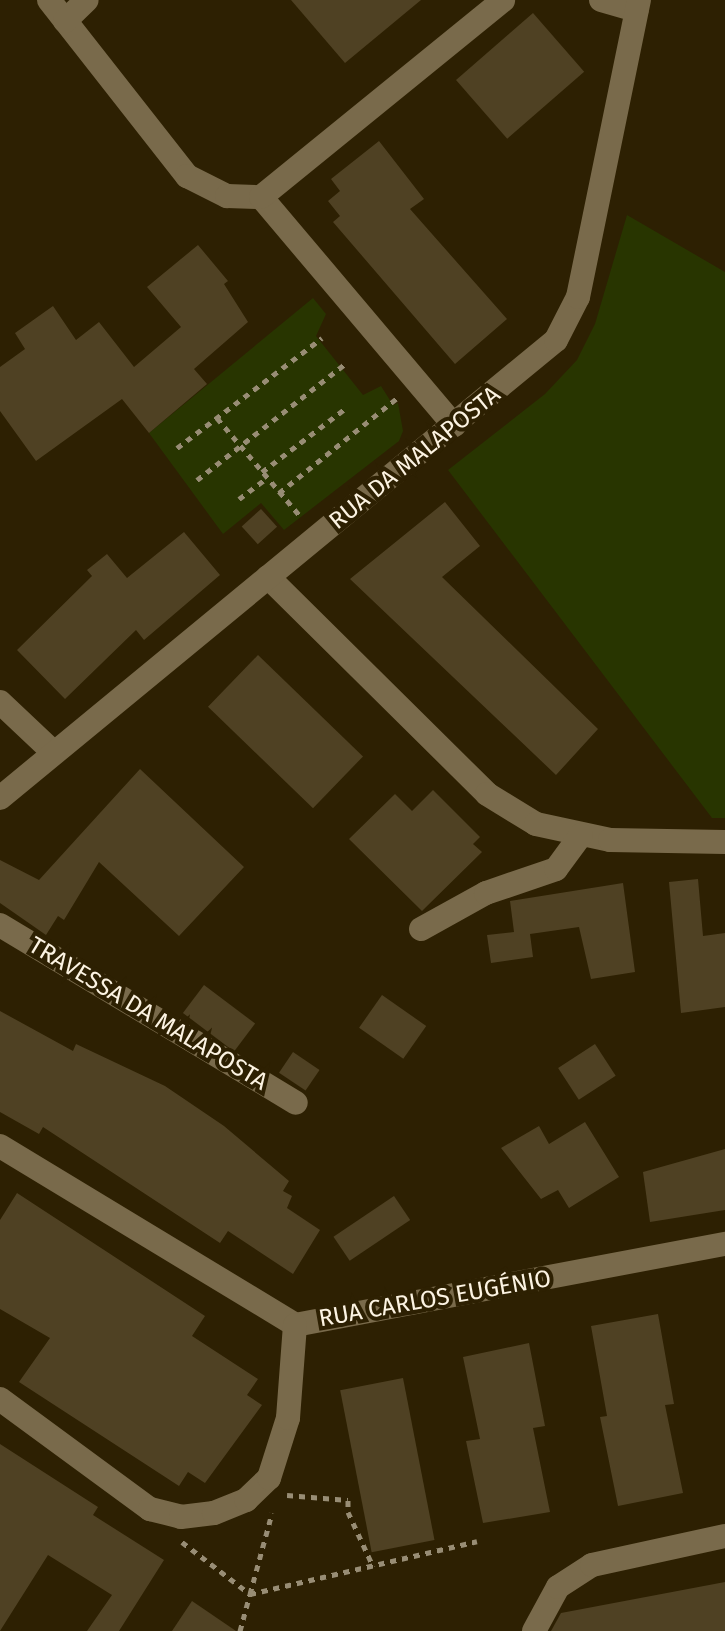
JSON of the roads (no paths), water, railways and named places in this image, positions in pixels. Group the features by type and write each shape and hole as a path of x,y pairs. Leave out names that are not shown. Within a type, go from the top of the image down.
{"street":[{"path":"49,0 187,176 227,196 261,197 503,0"},
{"path":"65,21 87,0"},
{"path":"601,0 638,5"},
{"name":"RUA DA MALAPOSTA","path":"0,798 52,751 541,357 568,323 578,297 638,5"},
{"path":"261,197 454,425"},
{"path":"268,577 487,794 536,824 581,835 725,842"},
{"path":"0,702 52,751"},
{"path":"421,929 486,893 556,869 581,835"},
{"name":"TRAVESSA DA MALAPOSTA","path":"0,925 296,1103"},
{"name":"RUA CARLOS EUGÉNIO","path":"0,1146 295,1325 725,1244"},
{"path":"0,1399 150,1509 181,1517 214,1513 246,1500 269,1478 288,1418 295,1325"},
{"path":"534,1631 558,1587 592,1565 725,1536"}]}
